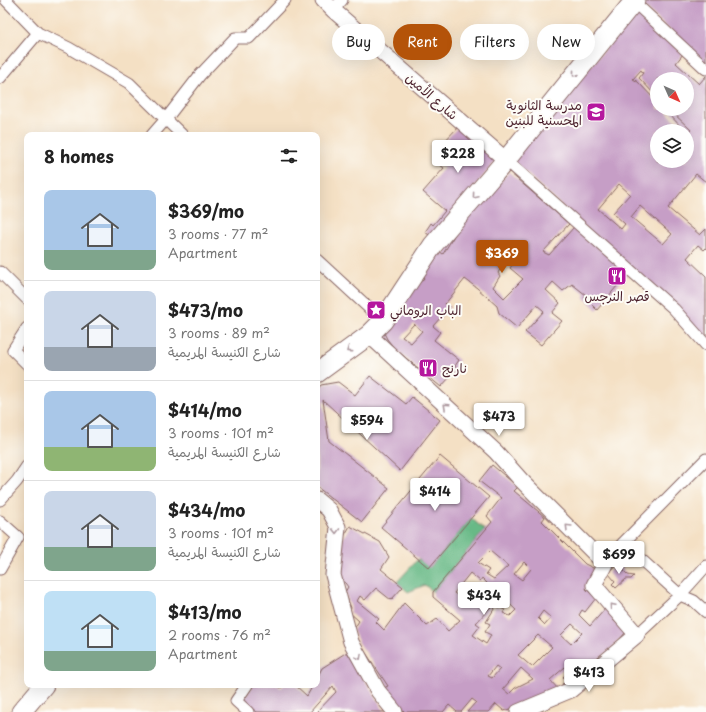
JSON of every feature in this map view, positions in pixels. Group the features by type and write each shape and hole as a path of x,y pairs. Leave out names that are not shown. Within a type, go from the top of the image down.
{"street":[{"path":"6,0 38,33 69,48 129,83 179,132"},
{"path":"155,132 200,75 235,38 249,38 285,0"},
{"path":"320,371 369,335 383,321 433,245 506,160 635,1 706,69"},
{"name":"شارع الأمين","path":"333,3 506,160"},
{"path":"0,78 38,33"},
{"path":"506,160 674,309 706,345"},
{"path":"320,263 383,321"},
{"path":"0,272 24,296"},
{"path":"24,333 13,350 24,361"},
{"path":"369,335 496,452 521,480 605,564"},
{"path":"637,635 594,585 605,564 623,543 706,459"},
{"path":"0,500 24,470"},
{"path":"320,502 329,510 338,527 333,575 351,642 378,691 395,712"},
{"path":"0,521 18,537 0,569"},
{"path":"623,543 680,595 694,600 706,612"},
{"path":"518,712 571,690 637,635 680,595 706,566"},
{"path":"21,712 41,688"},
{"path":"245,688 236,701 248,712"}],"green space":[{"path":"471,518 485,530 433,592 425,585 408,592 397,582 418,559 430,567"}],"building":[{"path":"645,0 706,0 706,64 645,7"},
{"path":"638,11 683,54 676,63 686,72 650,72 650,90 639,78 643,73 641,70 633,79 650,95 650,116 671,116 678,124 650,124 650,168 694,168 694,124 685,124 676,116 694,116 694,79 699,84 706,76 706,182 696,174 668,208 700,235 706,229 706,248 704,250 698,245 687,258 706,276 706,339 511,159","holes":["619,184 630,194 613,213 625,224 621,229 598,209","640,206 672,234 663,244 631,217"]},
{"path":"460,125 496,161 432,237 425,232 431,223 433,225 445,211 423,192 444,168 440,165 448,156 439,147"},
{"path":"509,172 569,224 543,252 549,255 574,227 628,273 597,310 584,297 586,295 572,284 563,291 553,282 546,290 560,303 552,313 562,321 541,345 525,332 544,311 537,305 517,328 499,313 497,306 465,279 445,304 450,307 433,326 440,332 434,340 459,360 455,366 457,369 441,387 395,349 384,333 401,304 425,277 421,273 439,251 443,254 460,226","holes":["506,259 513,264 510,268 523,279 504,298 493,287 500,276 498,273","414,324 422,331 411,343 402,337"]},
{"path":"370,376 406,404 412,397 440,420 400,471 323,400 329,441 389,488 362,522 320,489 320,386 338,382 355,395"},
{"path":"440,456 489,497 429,568 381,527"},
{"path":"492,465 518,487 514,491 545,517 542,521 585,564 595,569 586,589 596,598 585,612 582,610 579,615 590,626 606,608 616,617 613,620 626,632 612,648 564,688 562,684 568,681 563,677 570,670 565,667 550,680 559,690 517,707 504,711 496,704 489,712 467,712 476,702 472,699 461,712 457,712 449,705 443,712 404,712 384,688 388,686 358,641 353,630 359,621 349,612 351,608 345,592 348,587 338,573 342,540 350,526 380,542 389,557 381,569 403,587 391,600 376,588 365,600 360,596 357,601 379,619 376,622 384,630 404,603 427,626 437,619 448,631 460,620 433,597 433,592 492,522 487,516 501,498 479,481","holes":["490,551 508,566 494,579 486,574 489,570 478,563","524,562 531,569 522,580 514,574","470,573 480,581 482,578 487,583 469,604 454,593","501,596 516,610 510,616 503,613 505,610 496,606 486,622 490,624 485,632 491,635 486,644 473,635 480,626 476,623","543,611 551,618 545,625 538,618","572,624 582,633 571,644 561,635","538,635 552,647 532,667 518,655","496,666 500,669 492,678 488,676","521,668 533,679 515,688 509,694 503,689"]},
{"path":"620,560 623,570 628,575 634,576 631,579 626,579 616,588 612,584 615,581 608,573"},
{"path":"347,652 385,712 317,712 336,692 333,686 310,712 257,712 242,701 252,688 298,688 307,696 311,688 320,688 320,672 322,668"}],"place":[{"name":"مدرسة الثانوية المحسنية للبنين","path":"596,112"},
{"name":"قصر النرجس","path":"617,276"},
{"name":"الباب الروماني","path":"376,310"},
{"name":"نارنج","path":"428,368"}]}
